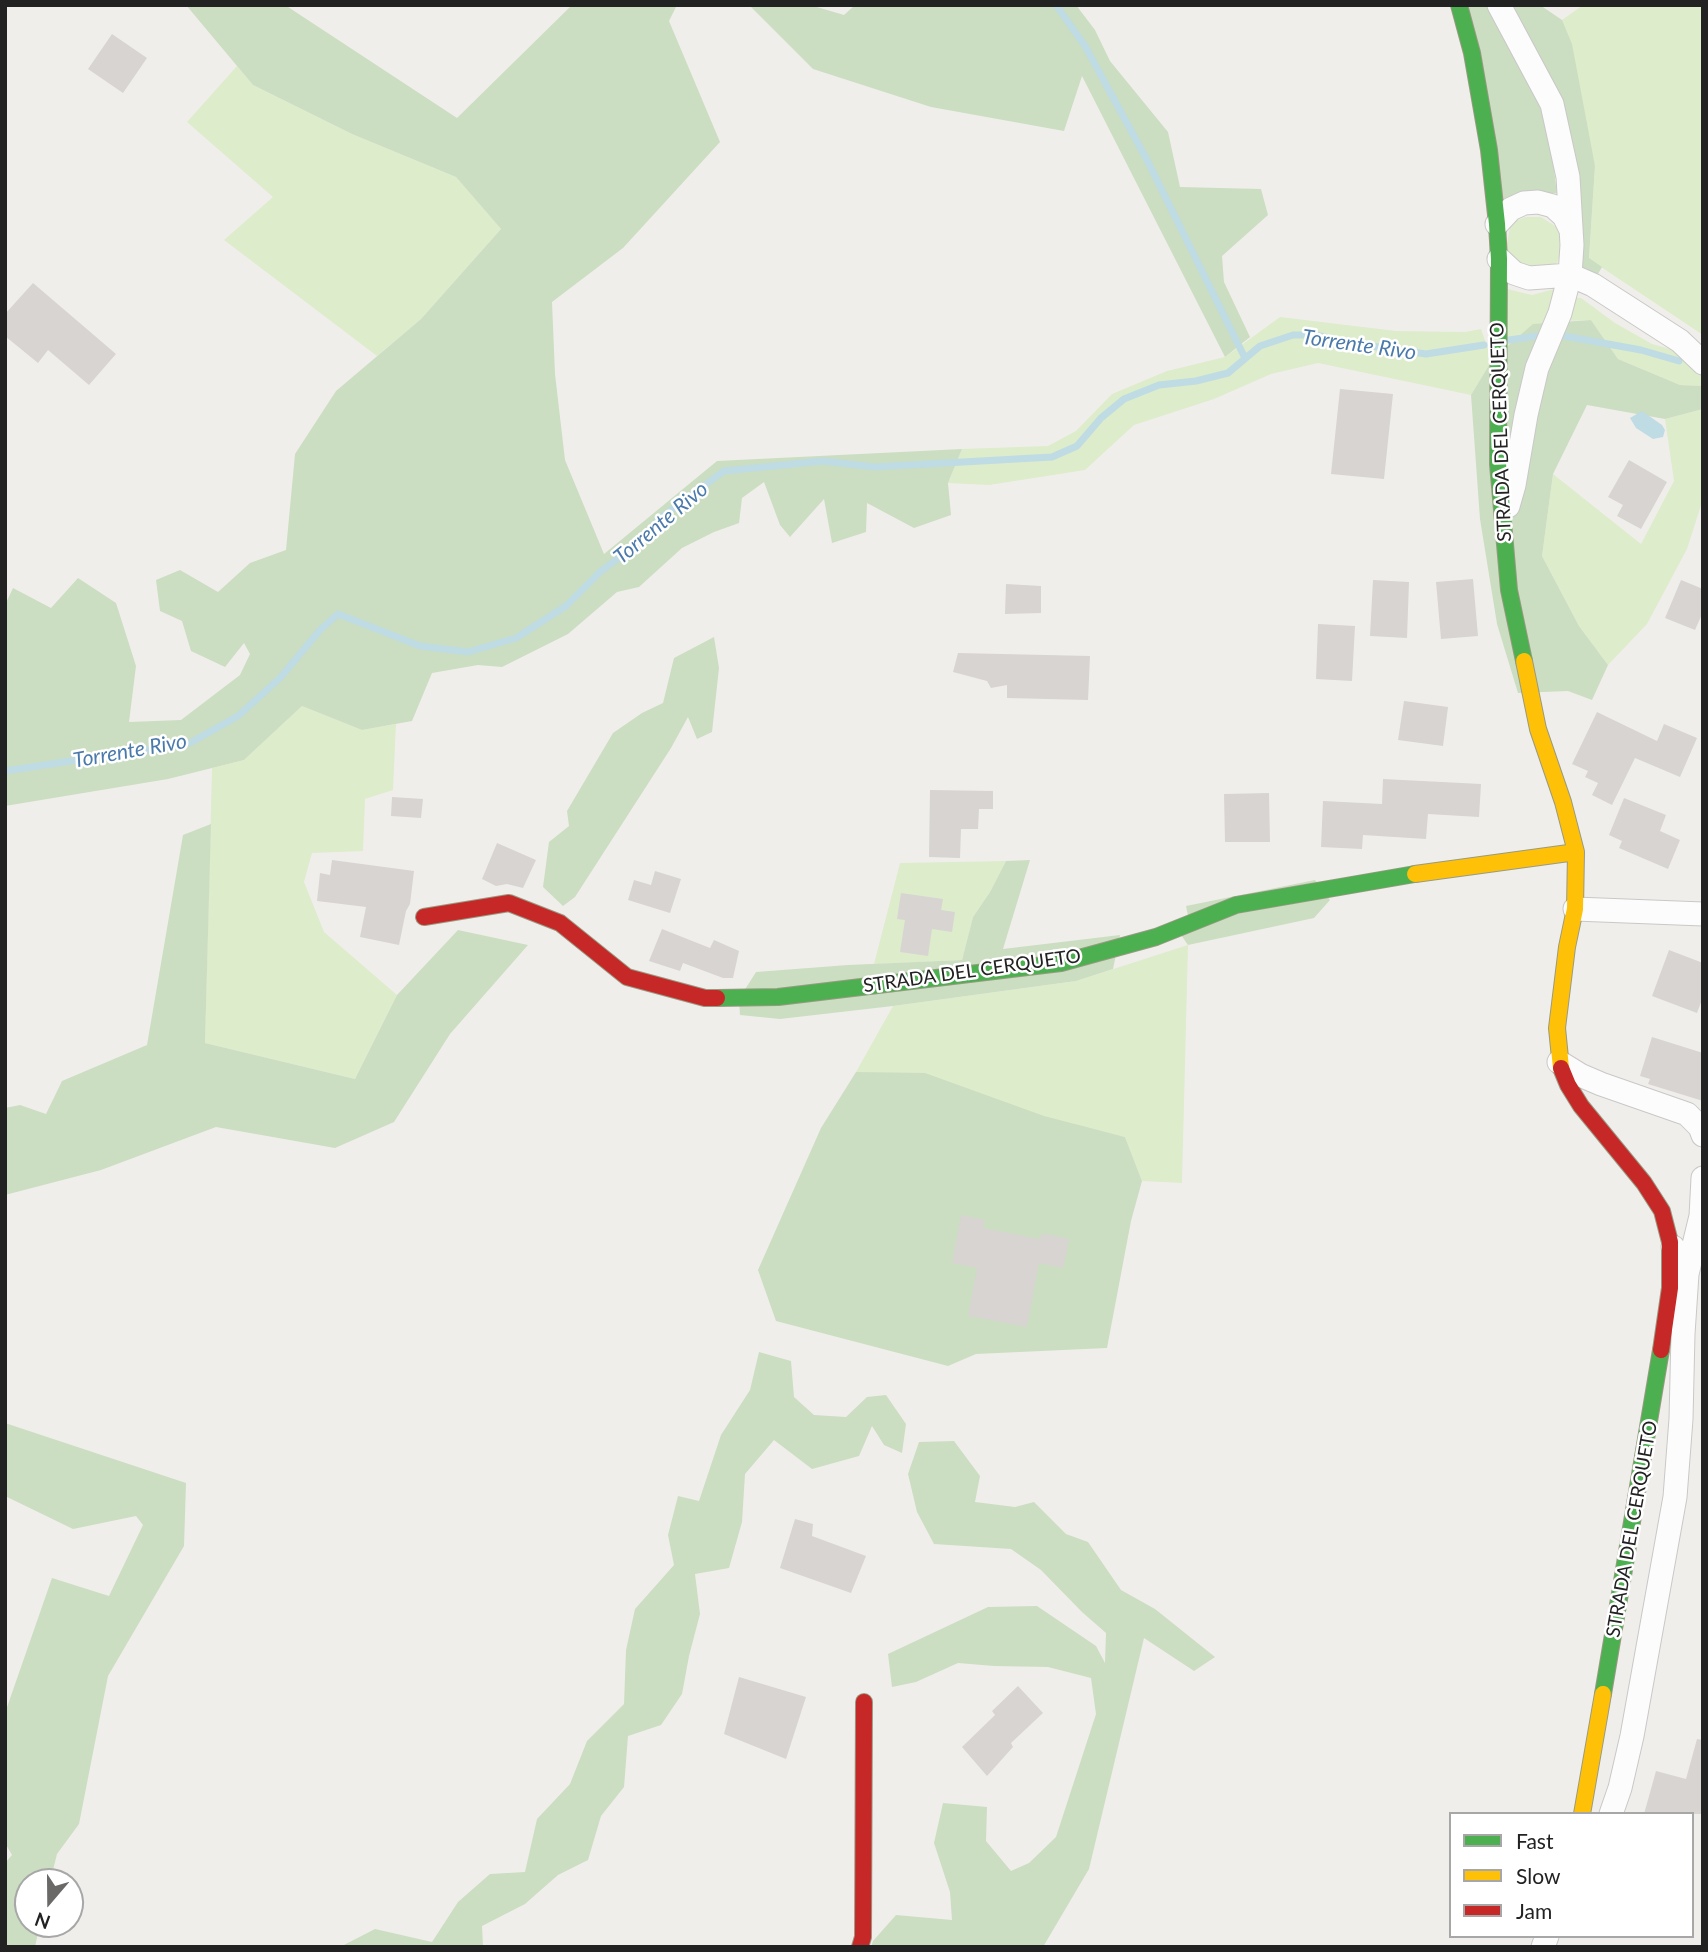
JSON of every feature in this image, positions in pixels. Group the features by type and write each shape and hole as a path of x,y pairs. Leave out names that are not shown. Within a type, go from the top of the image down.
{"street":[{"name":"STRADA DEL CERQUETO","path":"1459,5 1472,53 1489,150 1497,224 1498,464 1509,590 1538,729 1563,802 1576,852 1575,909 1567,947 1558,1028 1559,1062 1568,1085 1581,1106 1644,1183 1662,1211 1670,1242 1670,1288 1654,1398 1582,1812"},
{"path":"1499,5 1552,104 1568,177 1571,230 1570,275 1560,313 1537,369 1514,485 1502,527"},
{"path":"1497,224 1511,209 1524,203 1538,202 1553,206 1564,216 1571,230"},
{"path":"1499,259 1514,273 1528,278 1570,275 1594,285 1680,341 1703,363"},
{"path":"1497,360 1537,369"},
{"name":"STRADA DEL CERQUETO","path":"424,917 509,903 560,923 627,977 705,998 778,997 1061,963 1156,937 1236,905 1371,880 1576,852"},
{"path":"1575,909 1703,914"},
{"path":"1559,1062 1601,1084 1688,1114 1700,1127 1703,1135"},
{"name":"STRADA DEL CERQUETO","path":"1612,1812 1632,1736 1675,1497 1687,1274 1701,1216 1703,1178"},
{"name":"STRADA DEL CERQUETO","path":"1670,1242 1681,1258 1687,1274"},
{"path":"860,1947 863,1937 864,1702"}],"green space":[{"path":"186,5 285,5 457,118 572,5 677,5 669,21 720,142 623,248 552,302 555,374 565,460 604,554 717,461 962,449 948,483 951,515 914,528 867,503 866,532 832,543 824,499 790,537 780,525 764,482 742,498 739,523 682,548 639,587 617,592 568,634 502,667 478,665 432,673 412,721 362,730 302,706 244,760 168,779 5,806 5,605 13,588 51,608 78,578 116,603 136,666 129,722 181,720 240,675 250,654 244,643 225,667 191,651 182,621 160,611 156,580 180,570 218,592 250,563 286,550 295,454 336,391 421,319 501,229 456,177 352,134 253,85"},
{"path":"749,5 810,5 844,15 855,5 1076,5 1095,30 1110,61 1168,132 1180,187 1261,189 1268,215 1222,256 1224,282 1250,337 1225,357 1082,76 1064,131 931,107 813,69"},
{"path":"1467,5 1489,5 1523,71 1548,124 1557,193 1520,195 1502,207"},
{"path":"1510,5 1540,5 1562,20 1572,44 1595,166 1589,258 1602,267 1598,274 1581,269 1576,178"},
{"path":"1583,5 1703,5 1703,335 1589,259 1595,166 1562,20"},
{"path":"237,66 253,85 352,134 456,177 501,229 421,319 377,356 224,240 273,197 187,122"},
{"path":"1525,217 1541,217 1560,229 1561,253 1557,263 1541,272 1504,257 1511,223"},
{"path":"1503,288 1532,295 1558,288 1547,322 1505,348"},
{"path":"1569,298 1581,298 1615,323 1652,344 1685,353 1703,378 1703,386 1680,385 1618,359 1591,320 1564,321"},
{"path":"1280,317 1396,331 1465,332 1481,329 1492,360 1471,395 1318,363 1271,374 1214,399 1134,425 1085,470 989,485 948,483 962,449 1048,446 1076,431 1112,394 1167,371 1225,357"},
{"path":"1591,320 1618,359 1680,385 1703,386 1703,409 1665,419 1587,405 1553,474 1542,556 1579,626 1608,665 1592,700 1568,691 1518,693 1497,624 1480,519 1471,395 1492,360 1533,324"},
{"path":"1703,409 1703,499 1687,549 1647,624 1608,665 1579,626 1542,556 1553,474 1641,544 1674,481 1665,419"},
{"path":"714,637 719,668 712,732 697,739 688,717 575,897 563,906 543,887 549,842 569,826 567,811 613,733 642,713 663,703 674,658"},
{"path":"302,706 362,730 396,724 393,790 365,799 363,851 312,853 304,882 324,932 397,995 355,1079 205,1043 212,768 244,760"},
{"path":"211,824 205,1043 355,1079 397,995 458,930 528,945 450,1034 394,1122 335,1148 216,1127 101,1170 5,1195 5,1108 20,1105 46,1114 62,1081 147,1045 183,835"},
{"path":"1030,860 1003,949 1120,935 1113,969 1076,981 893,1006 780,1019 740,1015 739,999 756,972 962,960 973,917 1006,861"},
{"path":"1006,861 973,917 962,960 874,964 900,863"},
{"path":"1315,880 1330,900 1314,918 1188,945 1172,922 1188,916 1186,906"},
{"path":"1188,945 1182,1183 1142,1181 1125,1137 856,1072 893,1006 1076,981"},
{"path":"856,1072 925,1073 1044,1116 1125,1137 1142,1181 1131,1221 1107,1348 976,1354 948,1366 776,1321 758,1270 821,1128"},
{"path":"759,1352 791,1361 794,1397 814,1415 846,1417 867,1397 886,1395 906,1424 902,1453 884,1445 872,1426 859,1456 812,1469 774,1440 745,1474 742,1522 729,1568 695,1574 700,1614 682,1694 661,1725 628,1736 624,1787 601,1816 588,1860 558,1875 525,1904 482,1926 483,1947 340,1947 375,1929 432,1942 458,1902 490,1874 525,1872 537,1819 570,1784 587,1741 624,1704 626,1650 635,1609 674,1565 668,1535 678,1496 699,1501 721,1435 750,1390"},
{"path":"5,1423 186,1483 184,1546 108,1676 79,1824 57,1854 54,1868 14,1868 14,1938 37,1938 35,1947 5,1947 5,1863 12,1855 5,1843 5,1713 52,1578 109,1596 143,1525 136,1516 73,1529 5,1496"},
{"path":"954,1441 980,1476 975,1502 1015,1507 1034,1502 1066,1534 1088,1542 1121,1590 1155,1609 1215,1657 1194,1671 1144,1638 1089,1869 1043,1947 871,1947 873,1941 896,1915 952,1920 950,1892 934,1843 943,1803 987,1807 986,1841 1011,1871 1029,1863 1056,1837 1096,1714 1091,1678 1048,1667 958,1663 916,1682 892,1687 888,1654 988,1607 1037,1606 1096,1646 1105,1663 1106,1633 1041,1570 1011,1549 934,1544 917,1512 908,1474 919,1442"}],"water":[{"path":"1642,411 1662,425 1665,430 1663,437 1653,439 1636,428 1630,418"}],"building":[{"path":"112,34 147,58 123,93 88,69"},
{"path":"33,283 116,354 89,385 48,350 38,363 5,336 5,314"},
{"path":"1340,389 1393,394 1384,479 1331,474"},
{"path":"1629,460 1667,482 1641,529 1617,516 1623,505 1608,497"},
{"path":"1473,579 1478,636 1441,639 1436,582"},
{"path":"1373,580 1409,582 1407,638 1370,636"},
{"path":"1681,580 1703,589 1703,612 1695,630 1665,618"},
{"path":"1006,584 1041,586 1041,613 1005,614"},
{"path":"1318,624 1355,626 1352,681 1316,679"},
{"path":"958,653 1090,656 1088,700 1007,698 1007,685 991,688 987,681 953,672"},
{"path":"1404,701 1448,707 1443,746 1398,740"},
{"path":"1597,712 1657,741 1664,724 1697,738 1680,777 1635,758 1612,805 1592,795 1598,783 1585,777 1588,771 1572,764"},
{"path":"1383,779 1481,784 1479,817 1428,814 1426,839 1363,835 1362,849 1321,847 1323,801 1382,804"},
{"path":"930,790 993,791 993,809 979,809 978,829 961,829 960,858 929,857"},
{"path":"1269,793 1270,842 1225,842 1224,794"},
{"path":"392,797 423,799 421,818 391,816"},
{"path":"1624,798 1666,815 1660,831 1680,840 1668,869 1619,848 1622,841 1609,835"},
{"path":"497,843 536,860 523,888 507,884 496,886 482,879"},
{"path":"332,860 414,871 410,904 399,945 360,937 366,907 317,901 320,873 330,875"},
{"path":"655,871 681,879 670,913 628,900 634,880 651,885"},
{"path":"901,893 943,899 941,910 955,912 952,932 932,929 928,956 900,952 905,920 897,919"},
{"path":"662,929 710,948 714,940 739,951 733,978 723,978 683,963 680,971 649,961"},
{"path":"1669,950 1703,963 1703,997 1697,1013 1652,996"},
{"path":"1652,1037 1703,1053 1703,1101 1648,1084 1650,1079 1640,1076"},
{"path":"961,1215 985,1220 983,1228 1040,1239 1042,1233 1069,1239 1063,1268 1039,1263 1027,1327 968,1316 977,1268 952,1263"},
{"path":"795,1519 813,1524 812,1536 866,1556 851,1593 780,1568"},
{"path":"739,1677 806,1697 786,1759 724,1734"},
{"path":"1018,1686 1043,1713 1011,1743 1013,1747 987,1776 962,1747 995,1715 992,1711"},
{"path":"1697,1739 1703,1740 1703,1814 1645,1812 1656,1771 1686,1779"}],"waterway":[{"path":"1056,5 1085,46 1147,160 1245,358"},
{"name":"Torrente Rivo","path":"5,771 190,743 238,716 280,678 320,630 338,614 420,646 468,652 516,638 566,606 600,572 636,545 659,519 724,471 823,461 874,467 1052,457 1077,446 1101,418 1124,399 1159,385 1196,381 1228,373 1260,346 1293,335 1316,335 1344,342 1426,354 1484,345"},
{"name":"Torrente Rivo","path":"1509,340 1538,336"},
{"name":"Torrente Rivo","path":"1564,336 1641,350 1679,361"}],"traffic: fast":[{"path":"1459,5 1472,53 1489,150 1497,224 1498,464 1509,590 1524,661"},
{"path":"717,998 778,997 1061,963 1156,937 1236,905 1415,874"},
{"path":"1603,1694 1661,1350"}],"traffic: slow":[{"path":"1524,661 1538,729 1563,802 1576,852 1575,909 1567,947 1557,1028 1561,1068"},
{"path":"1415,874 1576,852"},
{"path":"1582,1812 1603,1694"}],"traffic: jam":[{"path":"424,917 509,903 560,923 627,977 705,998 717,998"},
{"path":"1561,1068 1581,1106 1644,1183 1662,1211 1670,1242 1670,1288 1661,1350"},
{"path":"860,1947 863,1937 864,1702"}]}
